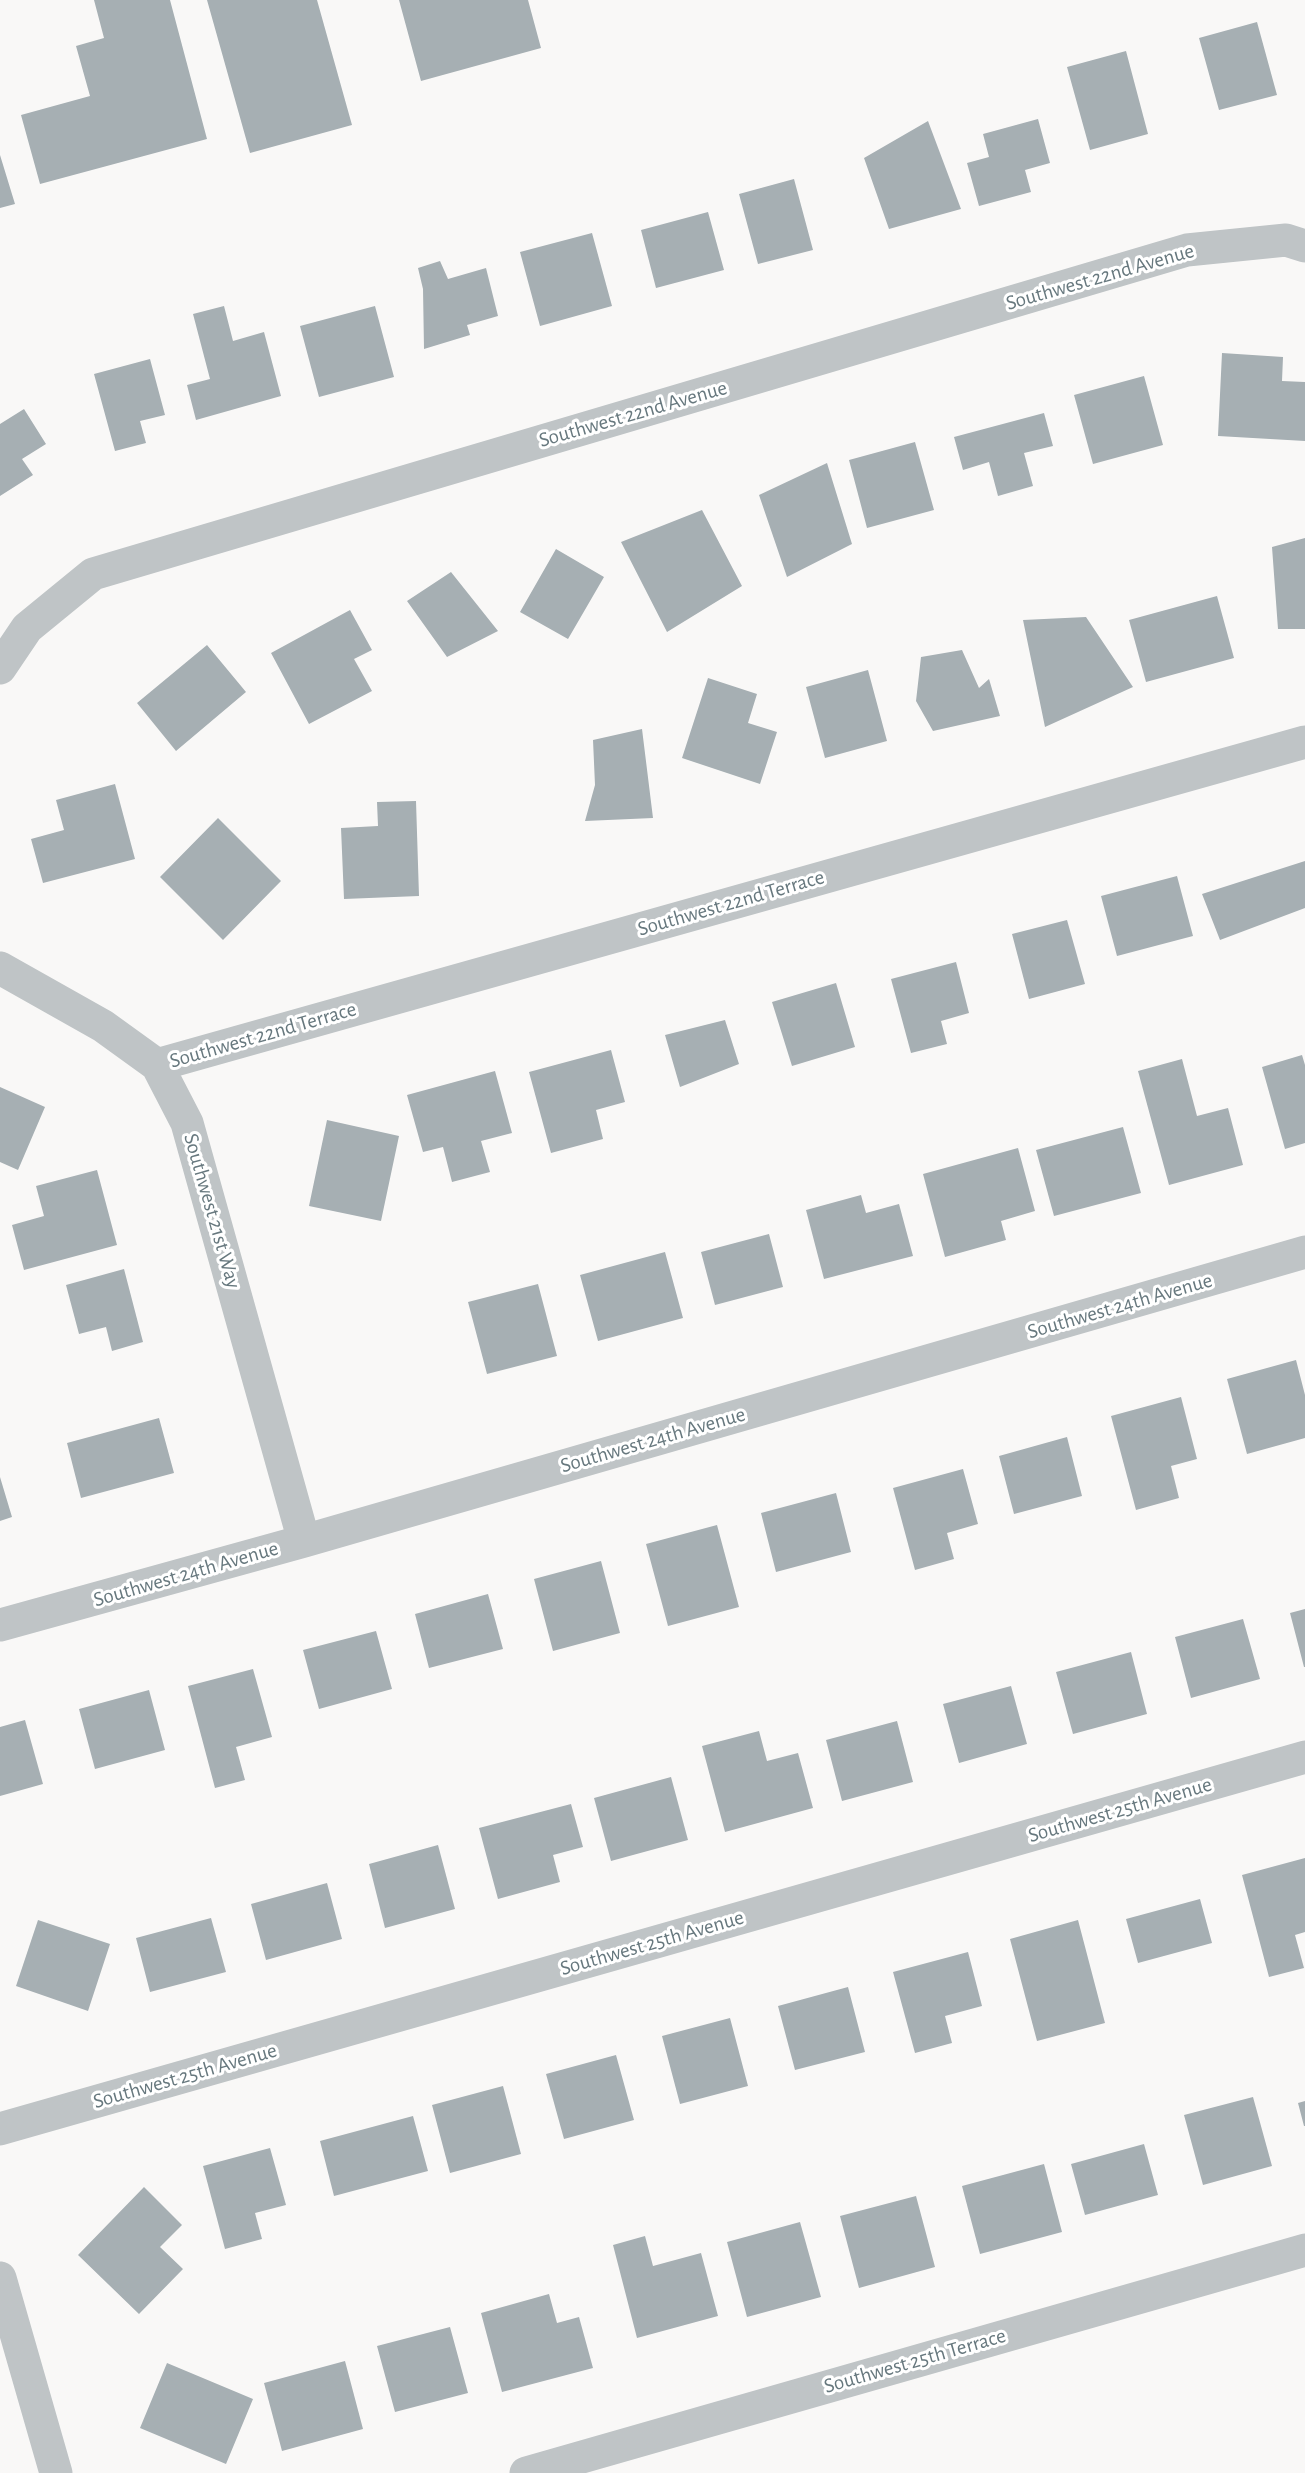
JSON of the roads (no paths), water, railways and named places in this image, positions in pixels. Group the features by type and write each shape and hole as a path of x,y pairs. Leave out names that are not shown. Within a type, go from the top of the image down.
{"street":[{"name":"Southwest 22nd Avenue","path":"0,668 27,628 93,574 1187,250 1286,240 1305,246"},
{"name":"Southwest 22nd Terrace","path":"157,1065 1305,742"},
{"name":"Southwest 21st Way","path":"0,968 103,1026 157,1065 187,1123 304,1541"},
{"name":"Southwest 24th Avenue","path":"0,1625 304,1541 1305,1252"},
{"name":"Southwest 25th Avenue","path":"0,2129 1305,1757"},
{"name":"Southwest 25th Terrace","path":"526,2473 1305,2250"},
{"path":"0,2278 56,2473"}]}
